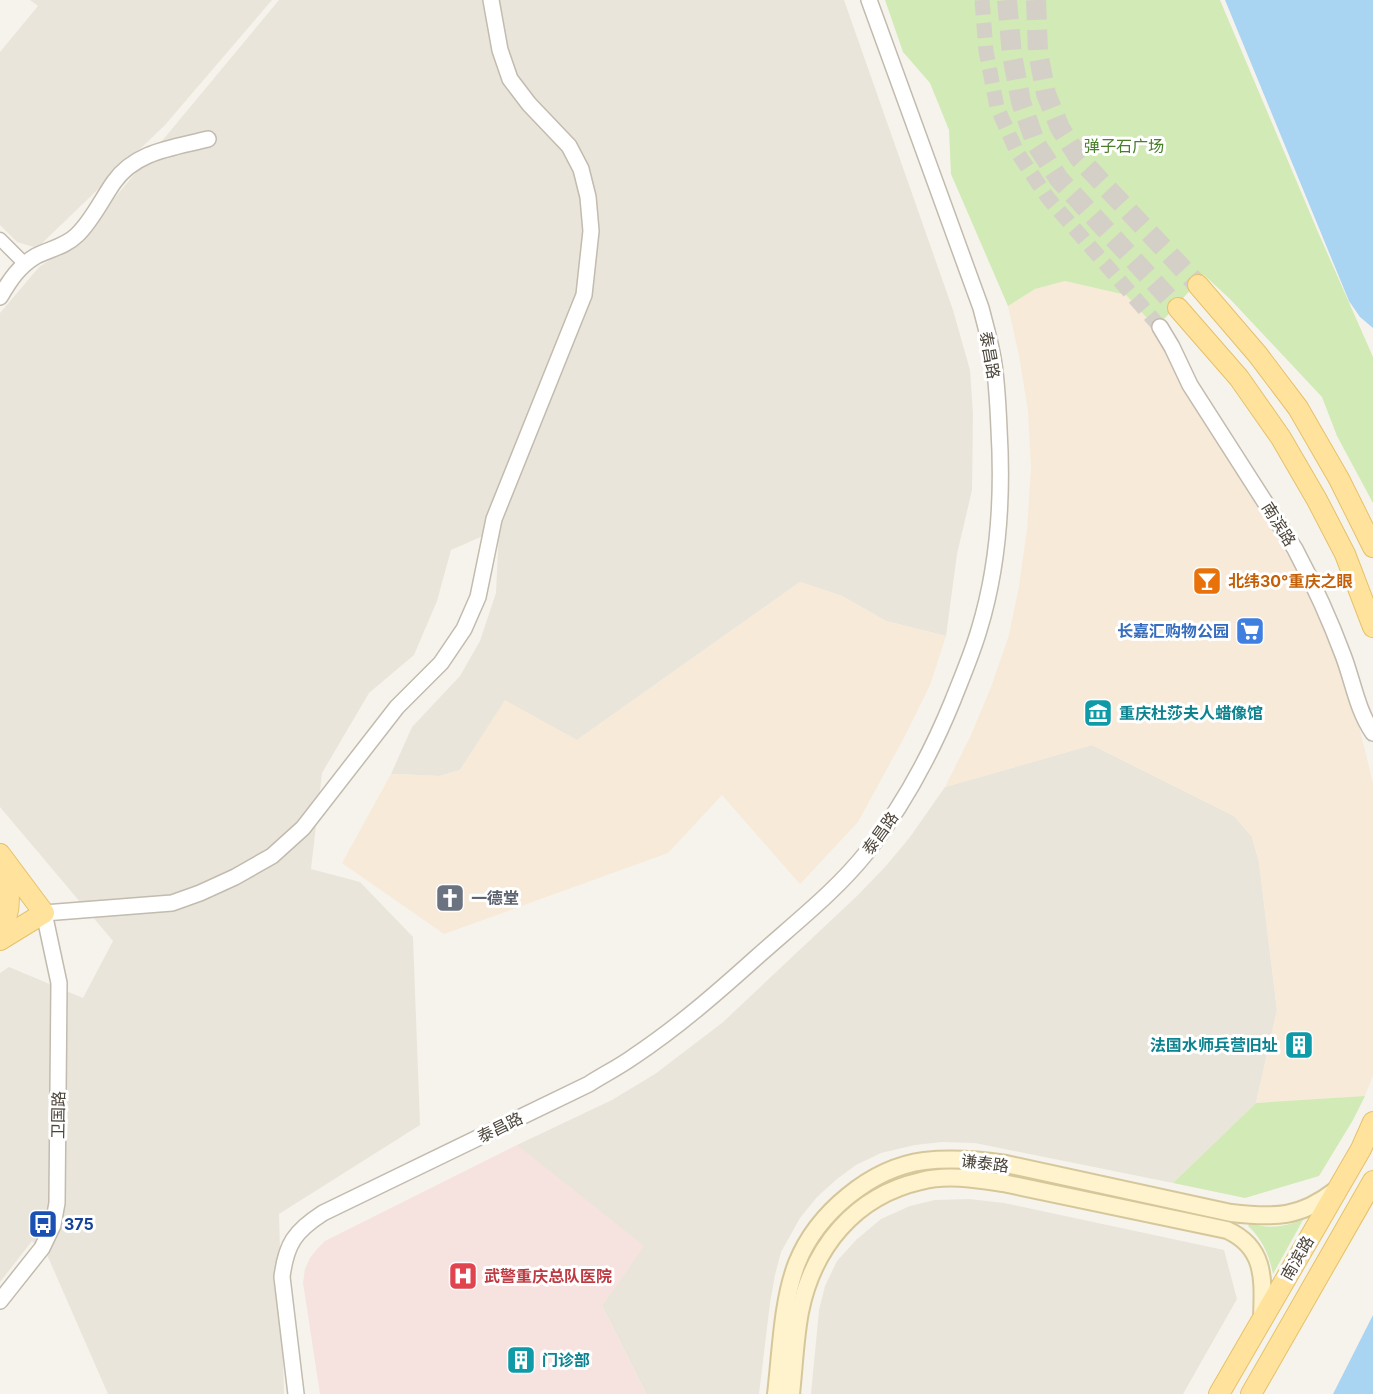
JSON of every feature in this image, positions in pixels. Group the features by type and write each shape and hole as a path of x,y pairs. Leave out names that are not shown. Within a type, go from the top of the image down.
{"main road":[{"path":"1198,285 1258,355 1298,408 1339,479 1373,547"},
{"path":"1178,308 1239,378 1281,438 1345,554 1373,627"},
{"path":"0,855 44,913 0,940"},
{"path":"0,855 10,896 9,910 0,930"},
{"name":"南滨路","path":"1219,1394 1361,1149 1373,1122"},
{"name":"谦泰路","path":"776,1394 786,1309 797,1264 805,1247 834,1208 857,1189 889,1171 921,1162 948,1159 977,1160 1006,1164 1231,1212 1261,1216 1286,1215 1305,1210 1337,1190"},
{"name":"谦泰路","path":"791,1394 800,1312 813,1270 822,1252 846,1221 867,1204 893,1190 921,1180 977,1179 1003,1183 1227,1230 1244,1240 1258,1260 1263,1284 1262,1319"},
{"name":"南滨路","path":"1251,1394 1373,1180"}],"street":[{"path":"44,913 172,903 235,877 272,856 303,828 397,707 441,663 464,628 477,597 494,519 584,295 591,231 588,197 581,169 569,146 529,104 510,79 500,50 491,0"},
{"name":"泰昌路","path":"296,1394 282,1277 289,1246 298,1233 323,1213 589,1084 631,1059 703,1005 838,885 866,853 889,823 910,788 932,749 953,701 980,628 992,576 999,525 1002,467 993,358 981,308 869,0"},
{"path":"0,297 14,273 25,264 77,236 123,170 132,163 147,155 208,139"},
{"path":"0,239 25,264"},
{"name":"南滨路","path":"1160,327 1190,385 1295,549 1343,654 1365,721 1373,733"},
{"name":"卫国路","path":"0,1301 42,1248 53,1225 57,1203 59,983 44,913"}],"shaded area":[{"path":"30,0 272,0 165,125 37,248 17,242 0,225 0,52 38,6"},
{"path":"279,0 844,0 953,310 970,370 973,413 972,490 957,554 946,636 886,621 842,596 800,582 577,740 505,701 460,770 440,776 391,774 412,727 460,676 480,641 496,593 499,529 451,550 437,601 414,655 369,693 322,773 311,869 360,882 413,937 420,1125 279,1214 284,1394 108,1394 48,1257 32,1241 0,1282 0,973 9,967 83,998 113,941 0,807 0,313 39,267 78,242"},
{"name":"长嘉汇购物公园","path":"1065,281 1126,295 1156,328 1182,387 1288,556 1339,662 1358,722 1373,783 1373,1075 1365,1096 1256,1103 1277,1010 1259,862 1252,837 1234,816 1092,745 945,787 971,735 1009,635 1027,529 1031,467 1028,411 1008,306 1035,289"},
{"path":"800,582 842,596 886,621 946,636 930,685 858,822 800,884 722,795 668,853 444,934 342,863 391,774 440,776 460,770 505,700 577,740"},
{"path":"1092,745 1234,816 1252,837 1259,862 1277,1010 1256,1103 1173,1183 975,1143 942,1142 915,1145 881,1153 856,1165 817,1197 800,1218 781,1252 770,1303 759,1394 646,1394 517,1145 612,1100 655,1074 722,1023 885,867 910,837 945,787"},
{"name":"武警重庆总队医院","path":"517,1145 644,1246 602,1306 646,1394 320,1394 303,1283 305,1269 317,1249 325,1241"},
{"path":"969,1199 1004,1203 1224,1250 1237,1299 1183,1394 811,1394 819,1310 825,1286 837,1261 856,1240 881,1219 910,1206 935,1200"}],"green space":[{"name":"弹子石广场","path":"885,0 1220,0 1373,357 1373,503 1337,436 1322,397 1230,299 1204,275 1156,328 1126,295 1065,281 1035,289 1008,306 951,174 949,130 930,83 903,52"},
{"path":"1365,1096 1319,1176 1245,1198 1173,1183 1256,1103"},
{"path":"1303,1220 1273,1274 1265,1248 1248,1226 1250,1223 1277,1226"}],"water":[{"path":"1225,0 1373,0 1373,328 1360,317 1349,301"},
{"path":"1373,1315 1373,1394 1333,1394"}],"tunnel":[{"path":"982,0 986,51 997,107 1017,152 1048,198 1160,327"},
{"path":"1007,0 1012,55 1021,102 1036,144 1059,179 1178,308"},
{"path":"1036,0 1038,52 1046,94 1060,128 1079,158 1198,285"}],"place":[{"name":"北纬30°重庆之眼","path":"1207,581"},
{"name":"长嘉汇购物公园","path":"1250,631"},
{"name":"重庆杜莎夫人蜡像馆","path":"1098,713"},
{"name":"一德堂","path":"450,898"},
{"name":"法国水师兵营旧址","path":"1299,1045"},
{"name":"375","path":"43,1224"},
{"name":"武警重庆总队医院","path":"463,1276"},
{"name":"门诊部","path":"521,1360"}]}
